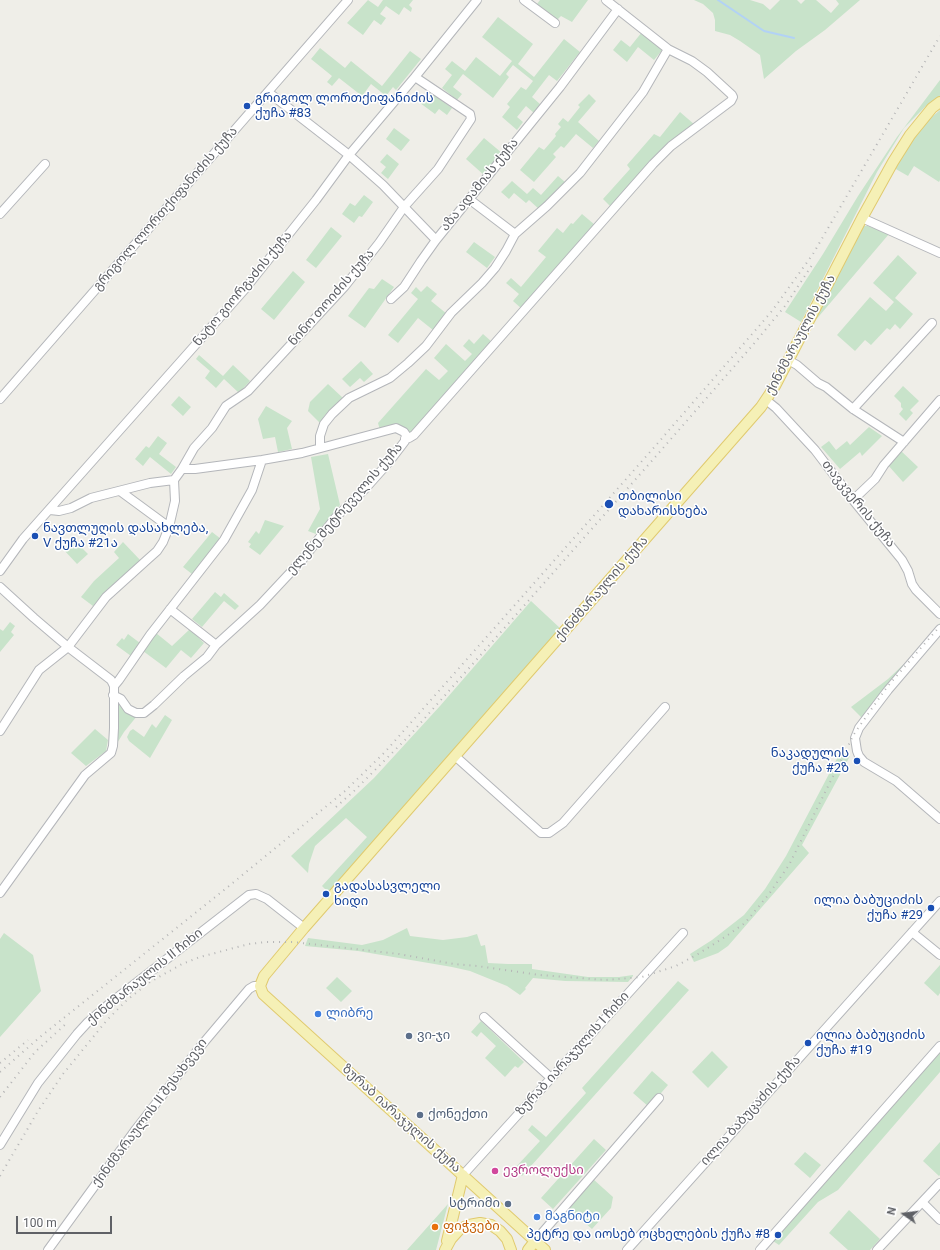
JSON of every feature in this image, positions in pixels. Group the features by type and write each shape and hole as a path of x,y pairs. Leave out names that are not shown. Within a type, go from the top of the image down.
{"main road":[{"name":"ქინძმარაულის ქუჩა","path":"260,986 264,976 304,928 753,418 775,386 862,218 893,162 910,134 932,108 940,102"},
{"name":"ზურაბ იარაჯულის ქუჩა","path":"260,986 263,994 545,1250"},
{"path":"445,1250 463,1175"},
{"path":"445,1250 451,1239 460,1229 469,1225 480,1223 491,1225 500,1231 507,1239 511,1250"},
{"path":"528,1250 535,1241"}],"street":[{"name":"გრიგოლ ლორთქიფანიძის ქუჩა","path":"0,400 348,0"},
{"name":"ნატო გიორგაძის ქუჩა","path":"0,571 23,539 245,289 316,200 349,155 416,77 477,0"},
{"path":"524,0 556,23"},
{"path":"405,438 409,438 414,435 654,164 672,146 728,104 733,98 732,94 708,72 692,61 668,49 606,0"},
{"name":"აზა ადამიას ქუჩა","path":"268,92 349,155 382,185 436,240 560,87 618,9"},
{"path":"182,469 195,469 262,460 320,448 320,436 324,424 332,414 349,398 390,378 426,346 451,313 495,268 515,234 547,206 580,173 643,92 668,49"},
{"name":"ნინო თოიძის ქუჩა","path":"174,480 194,448 212,428 226,406 248,391 345,286 404,207 438,169 471,119 472,116 416,77"},
{"path":"0,214 46,164"},
{"path":"469,199 515,234"},
{"path":"862,218 940,253"},
{"path":"391,299 404,287 420,261 436,240"},
{"path":"854,409 932,323"},
{"path":"788,360 797,365 818,383 854,409 904,442"},
{"name":"თავკვერის ქუჩა","path":"766,400 776,408 807,440 902,560 916,590 940,614"},
{"path":"853,500 875,479 884,465 940,400"},
{"name":"ელენე მეტრეველის ქუჩა","path":"113,695 121,699 133,712 139,714 144,713 207,657 216,645 260,605 303,559 335,518 365,489 389,462 405,441 406,435 404,432 396,428 320,448"},
{"path":"114,686 146,640 224,540 252,490 262,460"},
{"path":"0,731 39,670 68,647 106,597 156,551 163,542 169,527 175,501 174,480 150,483 91,498 71,508 60,511 50,510"},
{"path":"120,491 169,527"},
{"path":"0,587 68,647 111,680 114,686 113,746 111,753 85,775 0,893"},
{"path":"170,609 216,645"},
{"path":"940,629 888,690 859,728 855,738 857,751 864,762 896,781 940,820"},
{"path":"455,756 541,833 549,833 563,823 665,707"},
{"name":"ქინძმარაულის II ჩიხი","path":"0,1145 38,1084 88,1022 109,1004 250,895 256,894 267,898 304,928"},
{"name":"ილია ბაბუცაძის ქუჩა","path":"627,1250 940,901"},
{"path":"912,932 940,955"},
{"name":"ზურაბ იარაჯულის I ჩიხი","path":"463,1175 683,933"},
{"name":"ქინძმარაულის II შესახვევი","path":"48,1250 200,1047 249,989 254,986 260,986"},
{"path":"484,1017 551,1078"},
{"path":"760,1250 940,1046"},
{"path":"535,1241 659,1098"},
{"path":"878,1250 940,1183"},
{"path":"922,1202 940,1220"}],"green space":[{"path":"368,0 378,7 383,0 413,0 409,5 412,8 411,12 404,7 399,15 386,6 380,14 386,18 381,25 374,20 363,35 347,23"},
{"path":"540,0 588,0 572,22 561,16 557,20 537,4"},
{"path":"694,0 750,0 763,4 770,10 780,0 797,0 801,4 805,0 816,0 831,13 839,4 836,0 860,0 825,30 796,51 764,79 760,55 730,35 715,31 715,20 713,13 703,4"},
{"path":"498,17 533,44 518,64 534,77 564,39 580,52 557,81 549,75 532,97 540,104 534,113 526,106 517,117 523,122 517,130 502,117 510,107 507,104 521,87 526,90 533,81 513,65 506,74 509,77 493,98 463,74 453,87 462,94 457,100 442,88 452,75 445,69 452,61 465,71 476,57 500,76 512,61 482,37"},
{"path":"642,32 663,49 654,60 638,47 627,62 613,50 621,40 630,47"},
{"path":"320,48 345,68 351,61 382,86 410,51 421,59 396,90 393,87 386,96 371,84 362,96 339,78 332,86 327,82 332,76 311,59"},
{"path":"940,80 940,97 925,107 904,128 877,172 801,322 785,312 897,137"},
{"path":"428,91 452,108 447,115 439,109 435,114 420,103"},
{"path":"589,94 596,101 578,122 599,141 593,148 576,134 564,148 561,146 553,154 556,157 534,182 520,170 539,147 544,150 556,136 555,134 561,127 558,124 563,118 568,122 580,107 578,105"},
{"path":"940,110 939,182 914,166 908,176 894,168 924,124"},
{"path":"680,112 695,125 611,207 603,199 630,169 627,165 654,134 660,137"},
{"path":"394,128 410,140 401,151 386,139"},
{"path":"484,138 502,153 484,175 466,159"},
{"path":"387,154 399,164 388,179 381,173 386,167 380,162"},
{"path":"558,176 565,182 540,210 529,200 526,203 514,193 509,199 501,192 512,181 527,194 533,188 541,195"},
{"path":"364,195 373,202 362,217 359,216 354,223 342,214 350,203 355,206"},
{"path":"582,214 595,225 522,309 513,301 519,294 506,283 511,278 521,287 546,257 538,251 557,228 563,233 571,223 573,224"},
{"path":"864,226 868,226 889,234 814,322"},
{"path":"331,227 342,236 316,268 306,260"},
{"path":"474,242 495,257 487,268 466,252"},
{"path":"898,255 917,273 895,298 913,314 900,329 895,324 890,330 887,328 871,345 865,340 855,351 837,335 870,297 886,311 894,302 873,283"},
{"path":"293,271 305,282 274,320 261,309"},
{"path":"382,279 394,287 365,328 348,316 369,288 374,289"},
{"path":"427,286 437,294 431,301 447,314 433,330 418,318 398,343 388,335 418,299 411,293 416,287 421,292"},
{"path":"483,334 492,342 412,433 409,434 408,430 404,427 396,426 380,430 378,423 426,369 439,380 448,371 434,358 446,344 465,361 472,354 463,346 469,339 474,344"},
{"path":"199,355 223,376 233,365 250,381 239,393 224,379 216,388 205,378 210,371 196,359"},
{"path":"361,361 373,374 364,382 360,378 350,387 342,379"},
{"path":"328,384 343,398 341,403 325,415 320,423 308,411 310,402"},
{"path":"903,386 919,401 910,410 913,413 906,421 899,414 903,409 901,407 901,403 894,396"},
{"path":"179,396 191,407 183,416 171,405"},
{"path":"266,406 292,421 287,428 292,449 278,452 275,437 263,439 258,419"},
{"path":"869,427 882,436 862,456 860,452 840,469 821,447 829,441 836,450 847,441 850,445"},
{"path":"158,436 167,443 159,454 176,467 171,474 150,457 143,466 135,459 146,446 149,448"},
{"path":"900,450 918,467 903,482 887,464"},
{"path":"328,454 340,505 316,534 308,531 320,509 311,457"},
{"path":"265,520 284,526 260,555 249,547 251,544 248,542 256,531 259,534"},
{"path":"212,532 221,539 192,574 183,567"},
{"path":"74,540 88,554 77,564 63,549"},
{"path":"123,542 141,561 108,589 93,606 81,597 94,581 119,558 114,552"},
{"path":"215,592 221,597 224,593 239,606 235,610 224,601 202,627 192,619"},
{"path":"531,601 561,629 329,893 322,886 367,837 346,818 315,846 309,864 308,873 291,856 374,778 440,706"},
{"path":"10,622 15,626 11,632 14,635 0,652 0,629 3,631"},
{"path":"940,623 940,627 863,719 851,707 888,679 906,662"},
{"path":"190,629 204,643 191,658 181,650 166,668 143,651 156,633 172,646"},
{"path":"128,634 140,643 131,656 116,645 122,638 124,640"},
{"path":"118,700 137,716 116,745"},
{"path":"165,715 172,720 150,758 129,741 127,737 133,729 144,737 152,724 156,728"},
{"path":"95,729 108,740 106,751 86,766 71,753"},
{"path":"841,751 850,756 802,845 809,853 728,946 718,953 694,962 690,954 712,940 744,915 765,889 786,856"},
{"path":"407,928 410,936 443,940 467,937 477,934 481,946 485,945 488,963 532,964 532,969 588,977 633,976 628,982 565,981 533,978 520,995 507,986 470,971 358,951 305,946 308,938 362,945 383,940"},
{"path":"4,933 33,955 41,991 0,1037 0,939"},
{"path":"940,965 940,993 938,996 924,983"},
{"path":"337,977 352,991 341,1002 326,988"},
{"path":"678,981 689,990 522,1176 514,1169 540,1141 528,1130 532,1125 546,1137 586,1093 582,1088"},
{"path":"481,1021 524,1062 518,1068 515,1066 505,1077 485,1058 496,1046 481,1032 477,1037 471,1032"},
{"path":"940,1050 940,1072 838,1190 818,1202 779,1245 773,1241"},
{"path":"712,1051 728,1067 708,1088 692,1072"},
{"path":"652,1071 668,1085 649,1107 633,1093"},
{"path":"594,1139 606,1150 553,1209 541,1198"},
{"path":"940,1142 940,1175 939,1176 923,1161"},
{"path":"805,1152 821,1165 810,1178 794,1164"},
{"path":"593,1179 613,1197 611,1208 592,1229 568,1208"},
{"name":"ფიჭვები","path":"448,1204 436,1250 407,1250"},
{"path":"849,1210 880,1239 870,1250 848,1250 829,1233"}],"waterway":[{"path":"718,0 764,31 794,38"}],"railway":[{"path":"0,1072 40,1037 345,791 385,752 657,444 772,311 813,254 940,36"},
{"path":"336,807 410,735 657,455 785,306 812,265"},
{"path":"0,1176 38,1111 63,1074 107,1020 127,1000 150,982 182,964 200,957 249,944 266,942 293,942 399,954 454,964 540,975 606,980 642,977 676,966 698,954 745,923 769,894 789,865 854,734 887,687 940,626"},
{"path":"0,1097 35,1052 68,1022"},
{"path":"0,1063 28,1040"}],"place":[{"name":"გრიგოლ ლორთქიფანიძის ქუჩა #83","path":"247,106"},
{"name":"თბილისი დახარისხება","path":"609,504"},
{"name":"ნავთლუღის დასახლება, V ქუჩა #21ა","path":"35,536"},
{"name":"ნაკადულის ქუჩა #2ზ","path":"857,761"},
{"name":"გადასასვლელი ხიდი","path":"326,894"},
{"name":"ილია ბაბუციძის ქუჩა #29","path":"931,908"},
{"name":"ლიბრე","path":"318,1014"},
{"name":"ვი-ჯი","path":"409,1036"},
{"name":"ილია ბაბუციძის ქუჩა #19","path":"808,1043"},
{"name":"ქონექთი","path":"420,1115"},
{"name":"ევროლუქსი","path":"495,1171"},
{"name":"სტრიმი","path":"508,1204"},
{"name":"მაგნიტი","path":"537,1217"},
{"name":"ფიჭვები","path":"435,1227"},
{"name":"პეტრე და იოსებ ოცხელების ქუჩა #8","path":"778,1235"}]}
